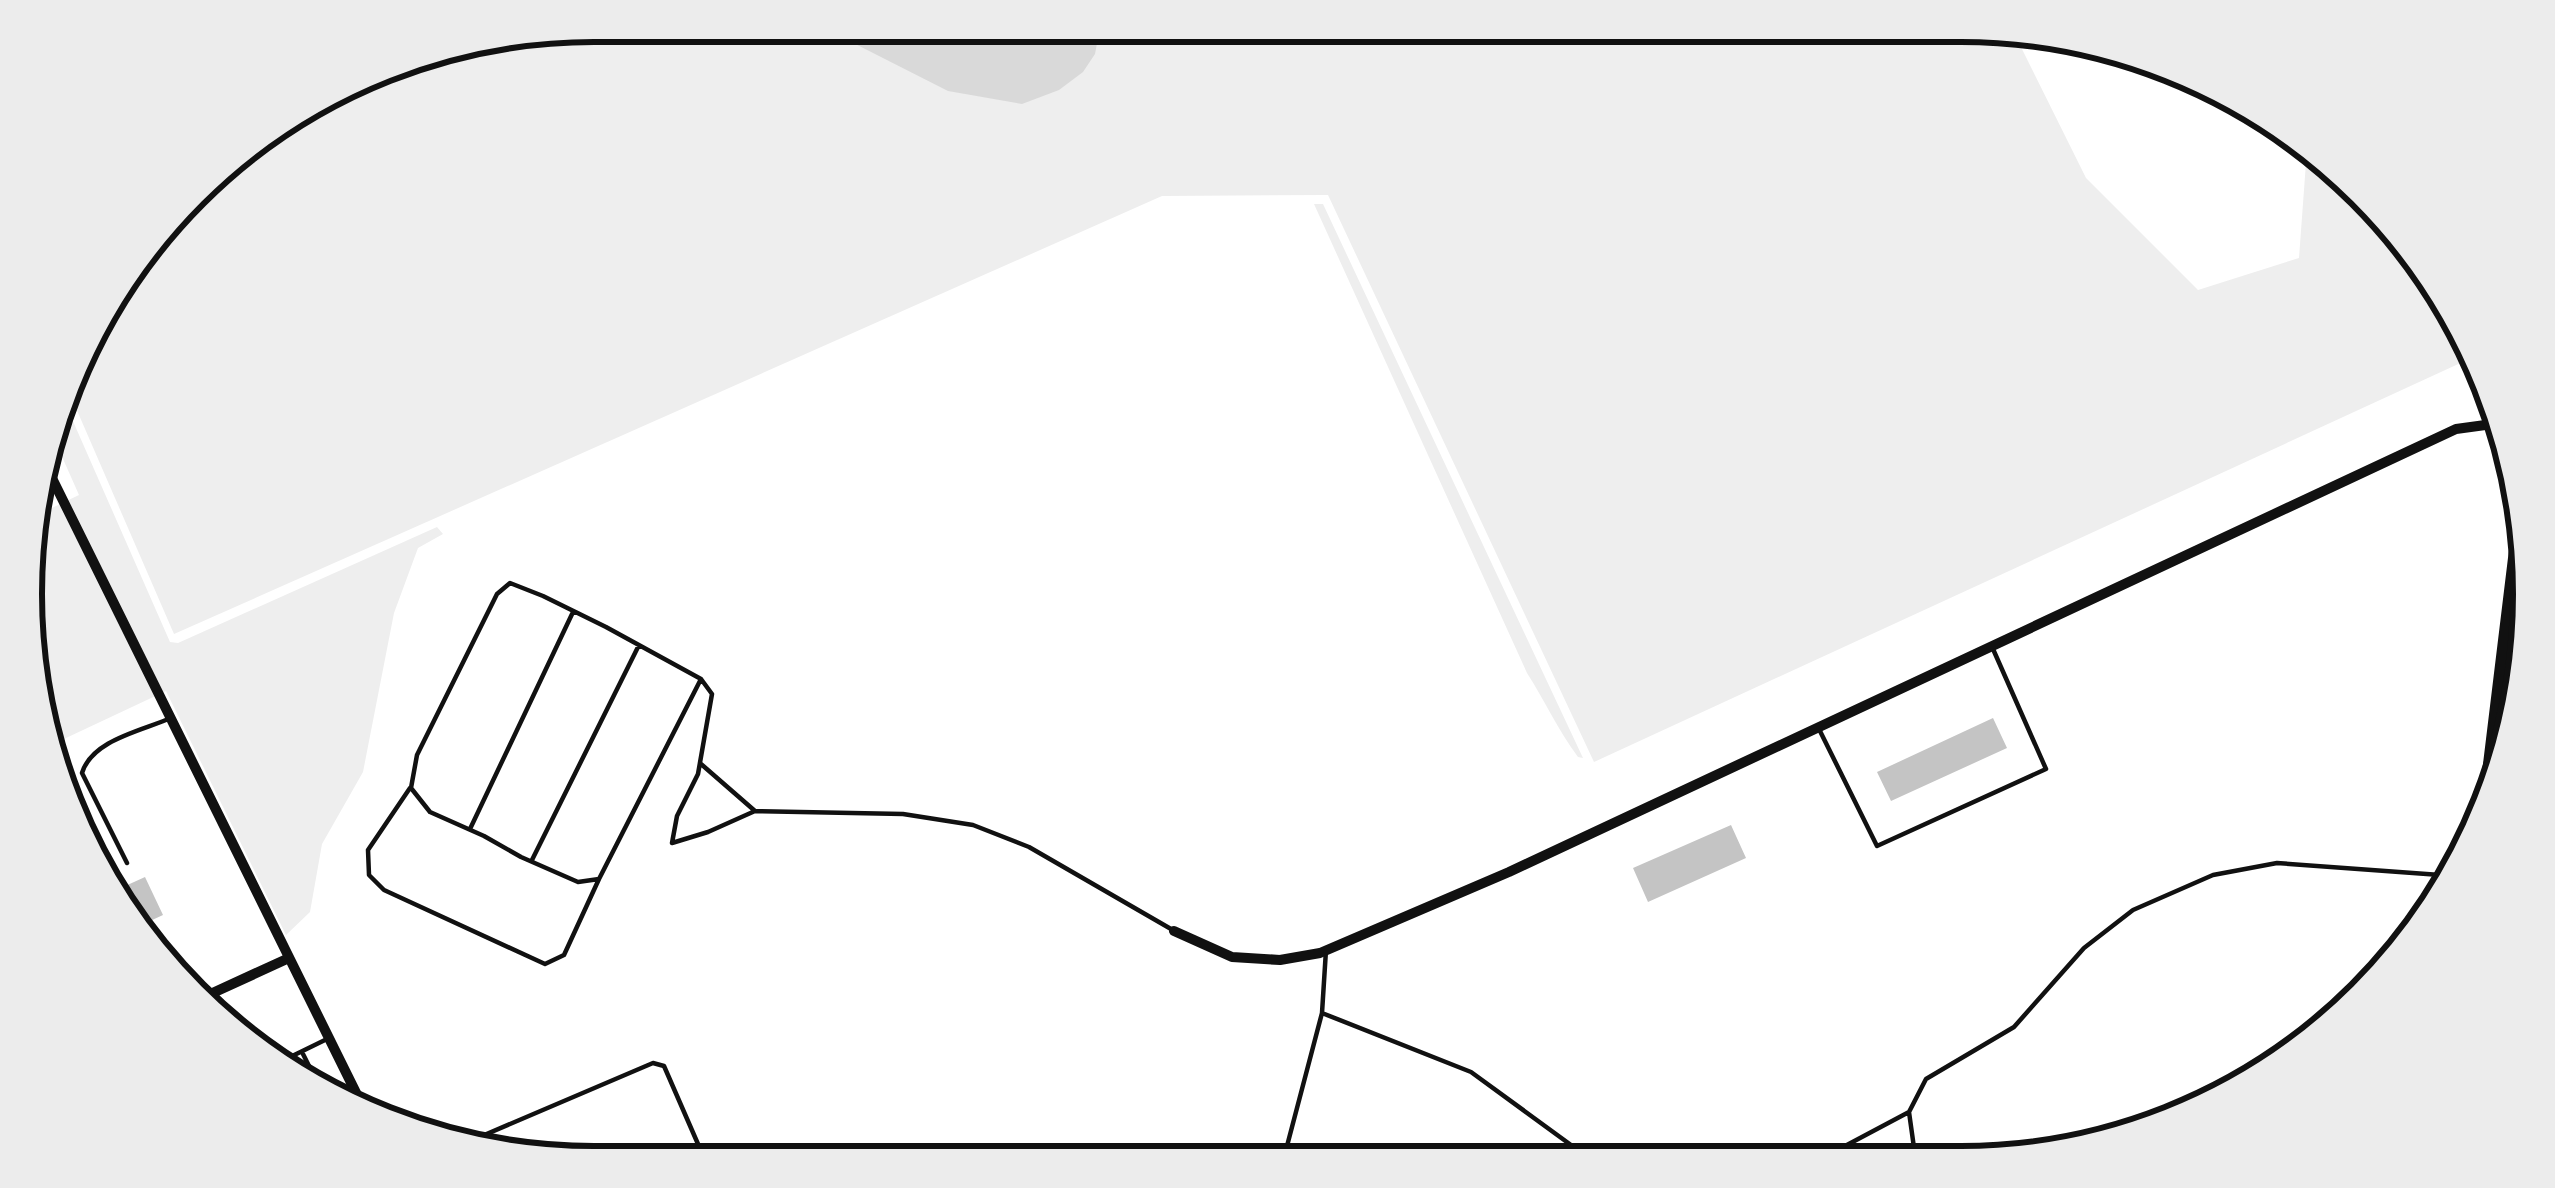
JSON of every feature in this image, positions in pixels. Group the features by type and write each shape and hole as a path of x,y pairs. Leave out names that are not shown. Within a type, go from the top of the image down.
{"street":[{"path":"1174,931 1232,957 1280,960 1326,950 1509,872 2456,429 2486,425"},
{"path":"54,482 355,1091"},
{"path":"2491,747 2512,568"},
{"path":"213,993 290,958"}],"lane":[{"path":"701,679 564,955 545,964 383,890 369,875 368,850 410,788 417,755 497,594 511,583 701,679 712,694 698,774 677,816 672,843 755,811 903,814 973,825 1029,847 1174,931"},
{"path":"470,830 573,612"},
{"path":"2506,625 2512,626"},
{"path":"531,862 639,645"},
{"path":"1818,727 1877,846 2046,769 1992,646"},
{"path":"127,863 82,773 97,750 171,718"},
{"path":"700,763 755,811"},
{"path":"410,788 430,812 531,862 578,882 599,879"},
{"path":"1845,1146 1909,1112 1926,1079 2014,1027 2084,948 2133,910 2173,891 2213,875 2277,863 2436,875"},
{"path":"1287,1146 1322,1013 1326,950"},
{"path":"1322,1013 1471,1072 1573,1146"},
{"path":"292,1056 330,1038"},
{"path":"302,1052 309,1067"},
{"path":"485,1135 653,1063 664,1066 699,1146"},
{"path":"1909,1112 1914,1146"}],"shaded area":[{"path":"594,42 2020,46 2086,178 2198,290 2299,258 2306,163 2351,204 2399,258 2462,362 1594,762 1328,195 1162,196 174,634 75,406 116,318 179,230 230,179 287,135 350,99 417,71 522,47"},
{"path":"851,42 1097,42 1083,72 1059,90 1022,104 948,91"},
{"path":"1314,204 1323,204 1583,758 1571,747 1527,673"},
{"path":"71,417 170,642 178,643 437,527 443,534 418,548 394,613 363,772 322,844 310,912 286,935 166,691 62,740 43,630 43,558 49,509 79,495 60,453"}],"building":[{"path":"1993,718 2007,748 1891,801 1877,772"},
{"path":"1731,825 1746,858 1648,902 1633,868"},
{"path":"145,877 163,915 150,921 126,886"}]}
